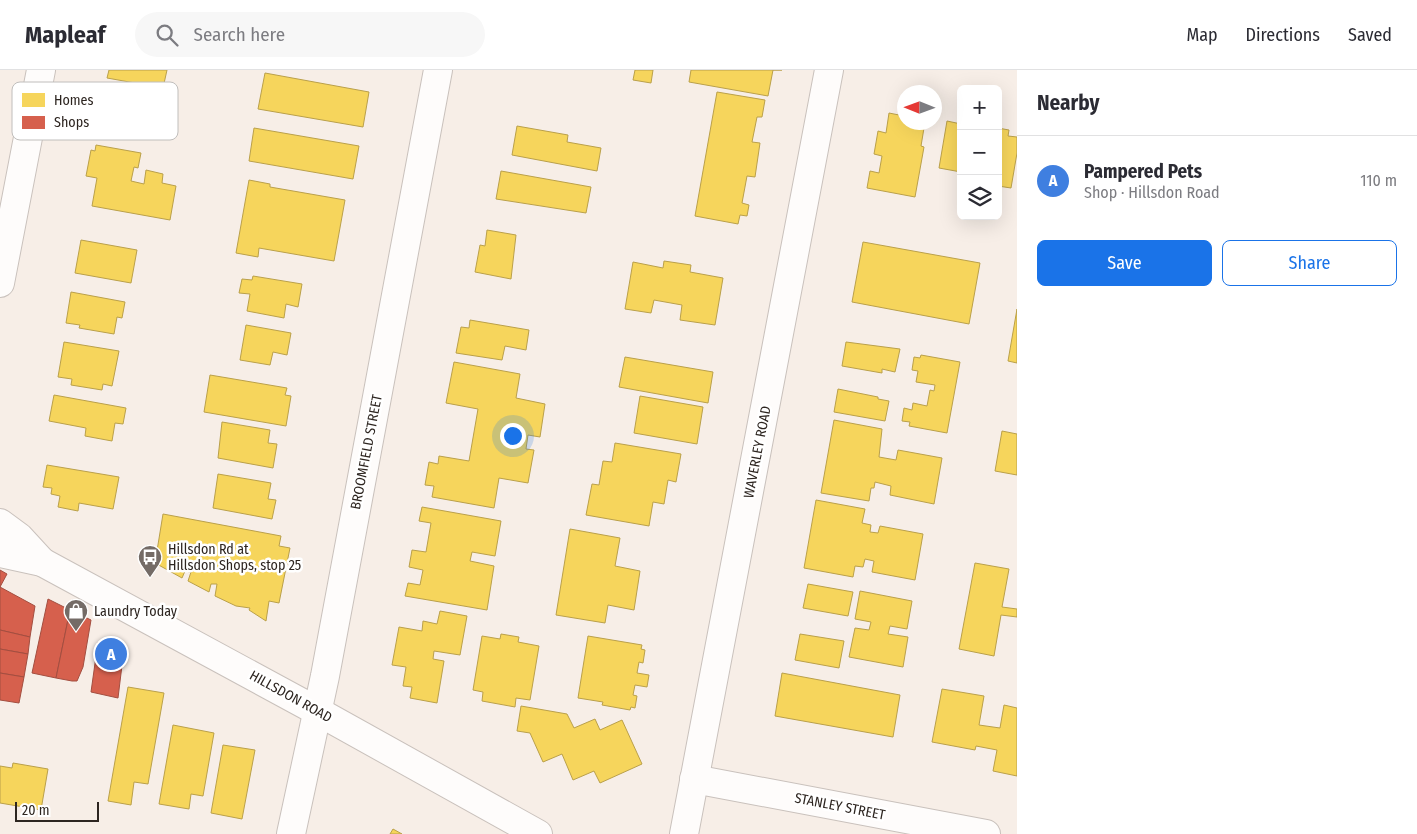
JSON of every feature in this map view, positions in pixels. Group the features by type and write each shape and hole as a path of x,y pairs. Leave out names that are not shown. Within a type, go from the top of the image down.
{"street":[{"name":"BROOMFIELD STREET","path":"291,834 318,711 438,70"},
{"name":"WAVERLEY ROAD","path":"684,834 830,70"},
{"path":"0,283 28,140"},
{"name":"HILLSDON ROAD","path":"0,523 19,536 42,562"},
{"name":"HILLSDON ROAD","path":"0,553 42,562 318,711 538,834"},
{"name":"STANLEY STREET","path":"694,779 986,834"}],"building: Homes":[{"path":"109,70 167,70 164,82 129,82 107,78"},
{"path":"635,70 653,70 651,83 633,80"},
{"path":"691,70 773,70 768,96 689,82"},
{"path":"265,73 369,92 363,127 258,109"},
{"path":"717,92 765,100 762,117 757,117 752,142 760,143 755,177 747,176 742,203 749,205 747,216 740,215 738,224 695,216"},
{"path":"889,113 897,115 897,130 924,130 921,146 924,147 915,197 867,188 870,171 879,173 882,156 874,154 878,131 886,133"},
{"path":"947,121 957,123 957,171 939,168"},
{"path":"517,126 568,135 567,142 601,148 597,171 512,155"},
{"path":"254,128 359,146 353,179 249,161"},
{"path":"1002,129 1009,130 1008,136 1017,137 1017,153 1011,188 1002,187"},
{"path":"96,145 141,153 138,168 134,167 131,181 144,184 146,170 163,174 162,183 176,186 170,220 92,206 97,178 86,176 91,150 95,151"},
{"path":"501,171 591,187 586,213 496,199"},
{"path":"249,180 270,184 270,187 345,200 334,261 259,248 258,257 236,253"},
{"path":"487,230 516,235 511,279 475,272 480,245 485,246"},
{"path":"81,240 137,250 131,283 75,273"},
{"path":"863,242 980,263 969,324 852,302"},
{"path":"664,261 691,265 690,272 723,278 715,325 680,320 682,305 654,300 651,313 625,309 633,262 663,268"},
{"path":"253,276 302,284 298,307 286,304 284,318 247,311 250,294 239,293 242,279 252,280"},
{"path":"71,292 125,302 122,318 117,317 114,334 79,328 80,325 66,323"},
{"path":"1017,309 1017,363 1008,361"},
{"path":"470,320 529,330 526,350 505,346 502,360 456,353 461,327 469,328"},
{"path":"246,325 291,333 287,355 273,352 270,365 240,360"},
{"path":"64,342 119,351 112,386 103,384 102,390 71,385 72,379 58,377"},
{"path":"846,342 900,349 895,372 882,369 882,373 842,366"},
{"path":"921,355 960,362 947,433 909,426 910,422 902,421 904,408 912,410 913,403 927,406 930,390 934,391 935,385 916,382 918,371 912,370 914,357 920,358"},
{"path":"625,357 713,372 708,403 619,387"},
{"path":"454,362 520,374 516,398 545,404 540,437 528,435 526,449 534,450 528,483 499,478 494,508 432,497 434,486 425,485 429,462 438,464 439,456 469,461 478,409 446,403"},
{"path":"210,375 287,388 285,395 291,396 286,426 204,412"},
{"path":"838,389 889,401 885,421 834,412"},
{"path":"54,395 126,408 123,424 115,423 112,441 85,436 86,428 49,421"},
{"path":"640,396 703,407 697,444 634,433"},
{"path":"834,420 882,429 879,457 896,460 898,450 942,458 934,504 890,495 891,486 875,482 874,488 871,488 869,501 821,493"},
{"path":"222,422 270,430 268,443 277,444 273,468 218,458"},
{"path":"1002,431 1017,434 1017,475 995,471"},
{"path":"615,443 681,454 676,482 668,480 664,504 653,502 649,526 586,515 592,484 599,485 603,461 612,462"},
{"path":"47,465 119,477 113,509 79,503 78,511 58,507 60,496 51,494 52,488 43,487"},
{"path":"218,474 271,483 268,499 276,500 272,519 213,508"},
{"path":"816,500 865,509 862,523 871,525 870,532 878,533 880,526 923,534 915,580 872,572 874,561 865,559 863,567 855,566 853,577 804,568"},
{"path":"422,507 501,521 495,556 472,552 470,561 494,566 487,610 405,596 408,583 420,585 423,570 409,567 412,550 426,552 431,523 419,521"},
{"path":"163,514 281,536 279,546 290,548 279,603 269,601 266,621 249,610 250,608 236,606 215,596 217,584 211,584 209,592 188,581 191,572 185,571 182,578 155,563"},
{"path":"570,529 620,538 615,566 640,571 634,610 608,605 605,623 556,615"},
{"path":"975,563 1009,569 1002,607 1017,609 1017,617 1001,615 994,656 959,649"},
{"path":"808,584 853,592 848,616 803,608"},
{"path":"860,591 912,601 907,629 890,626 888,634 908,637 903,667 849,657 855,628 869,630 871,622 855,619"},
{"path":"440,611 467,616 460,655 434,651 433,659 444,661 437,703 410,698 412,687 403,686 406,667 392,665 399,627 422,631 423,621 437,624"},
{"path":"501,634 519,637 518,642 539,646 530,700 516,698 515,707 482,701 483,692 473,690 482,636 500,639"},
{"path":"800,634 844,641 839,668 795,660"},
{"path":"588,636 642,645 641,649 645,650 643,663 639,662 637,673 649,675 647,687 635,685 633,695 637,696 635,708 631,707 630,710 602,705 603,702 578,698"},
{"path":"782,673 900,695 893,737 775,716"},
{"path":"128,687 164,693 148,784 134,782 131,805 108,801"},
{"path":"942,689 984,696 979,725 1000,728 1004,705 1017,708 1017,776 993,771 997,750 976,746 975,750 932,742"},
{"path":"521,706 567,714 574,728 595,719 600,730 622,720 642,764 600,783 594,771 573,780 562,754 543,762 530,733 517,731"},
{"path":"173,725 214,733 203,796 191,794 189,809 159,804"},
{"path":"223,745 255,750 242,819 211,813"},
{"path":"13,763 48,769 41,810 0,803 0,766 12,768"},
{"path":"393,829 402,834 390,834"}],"building: Shops":[{"path":"0,570 7,574 0,587"},
{"path":"0,587 35,606 30,637 0,630"},
{"path":"48,599 70,610 56,678 32,673"},
{"path":"70,610 91,620 83,667 77,681 56,678"},
{"path":"0,630 30,637 28,654 0,649"},
{"path":"98,642 123,657 118,698 91,692"},
{"path":"0,649 28,654 24,677 0,673"},
{"path":"0,673 24,677 19,703 0,700"}],"place":[{"name":"Hillsdon Rd at Hillsdon Shops, stop 25","path":"150,578"},
{"name":"Laundry Today","path":"76,632"},
{"name":"Pampered Pets","path":"111,654"}]}
